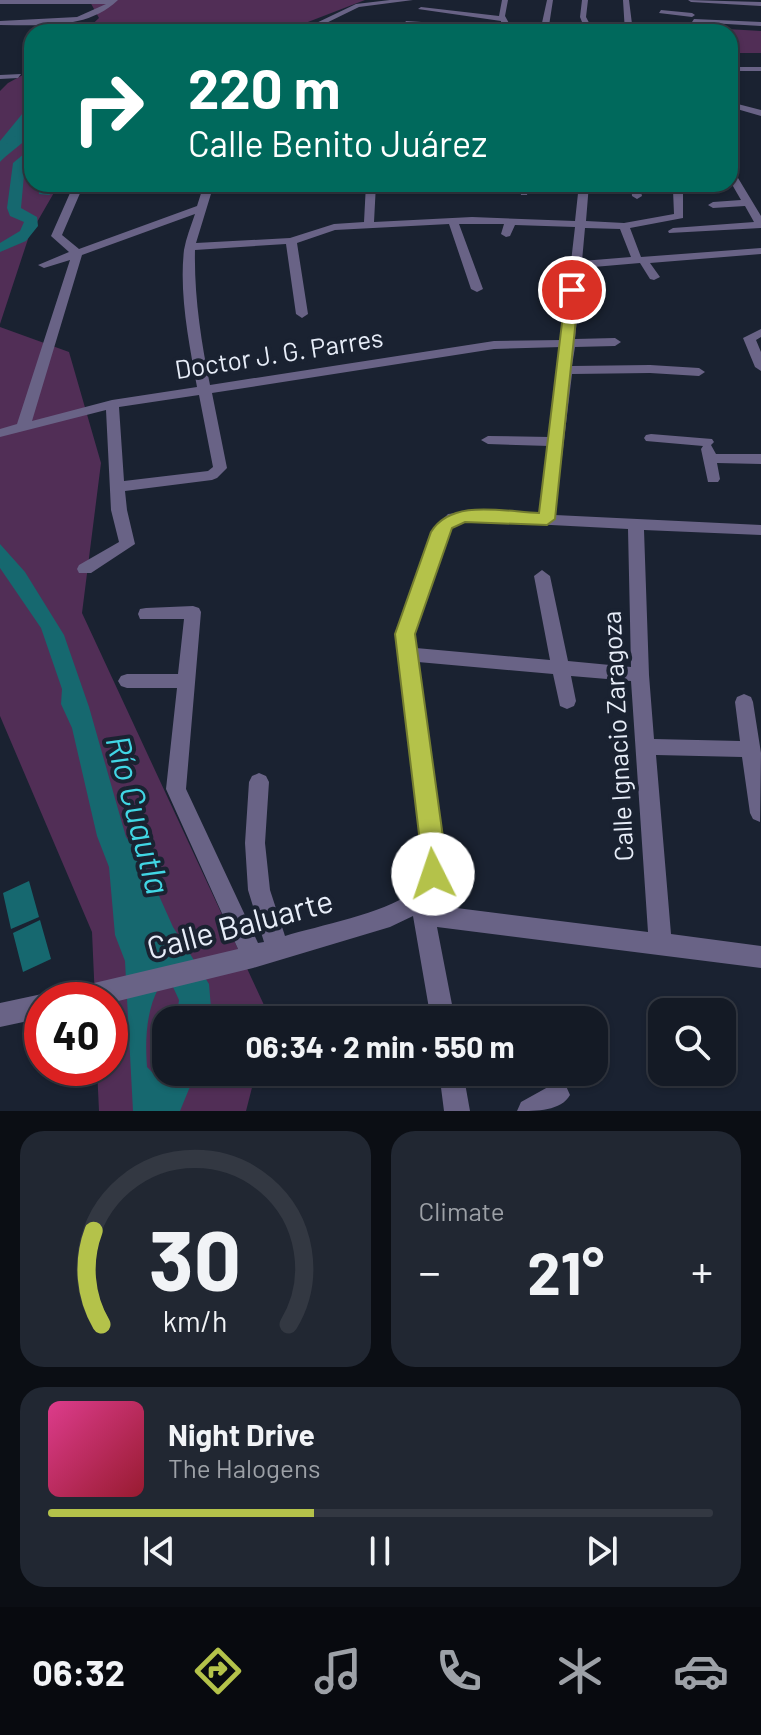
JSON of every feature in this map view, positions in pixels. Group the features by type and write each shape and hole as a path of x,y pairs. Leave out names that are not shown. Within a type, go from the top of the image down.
{"street":[{"path":"319,24 369,2 410,0"},
{"path":"505,0 503,19 506,24"},
{"path":"546,24 550,0"},
{"path":"585,0 583,17 586,24"},
{"path":"626,0 628,24"},
{"path":"693,24 692,0 761,4"},
{"path":"37,1 45,9"},
{"path":"0,2 114,1"},
{"path":"0,23 103,13 114,1"},
{"path":"369,2 398,10"},
{"path":"421,9 503,19"},
{"path":"661,12 761,24"},
{"path":"693,15 761,12"},
{"path":"55,14 65,19"},
{"path":"406,24 411,16 409,14"},
{"path":"738,59 748,69"},
{"path":"738,69 761,69"},
{"path":"0,77 18,76"},
{"path":"738,106 761,110"},
{"path":"673,231 761,225 738,188"},
{"path":"42,241 56,236 75,192"},
{"path":"119,487 218,472 220,468 207,389 196,347 189,271 190,247 207,192"},
{"path":"369,226 371,192"},
{"path":"547,519 569,342 583,192"},
{"path":"636,192 637,196"},
{"path":"190,247 291,241 325,228 453,221 578,222 624,226 679,216 678,192"},
{"path":"713,205 747,203"},
{"path":"44,265 202,208"},
{"path":"506,234 510,226 508,220"},
{"path":"453,221 477,289"},
{"path":"624,226 640,260 654,277"},
{"path":"147,229 195,230"},
{"path":"56,236 77,253"},
{"path":"291,241 302,314"},
{"path":"574,265 761,251"},
{"path":"23,427 77,253"},
{"path":"756,334 761,367"},
{"name":"Doctor J. G. Parres","path":"0,433 112,404 494,345 615,342"},
{"path":"564,370 694,372 685,357"},
{"path":"85,569 127,544 119,510 112,404"},
{"path":"651,438 707,444 761,459"},
{"path":"488,440 555,442"},
{"path":"707,444 713,479"},
{"path":"440,1006 423,908 434,859 405,634 439,532 445,524 463,516 761,530"},
{"name":"Calle Ignacio Zaragoza","path":"636,524 640,675 660,944"},
{"path":"542,576 567,701"},
{"path":"146,614 193,612 176,789 253,957"},
{"path":"406,654 640,675"},
{"path":"127,681 186,681"},
{"path":"744,702 760,813"},
{"path":"645,747 749,749"},
{"path":"259,782 255,843 259,890 278,950"},
{"path":"423,908 761,957"},
{"name":"Calle Baluarte","path":"128,989 253,957 423,908"},
{"path":"0,1015 24,1010"},
{"path":"453,1086 457,1111"},
{"path":"530,1111 557,1095"}],"shaded area":[{"path":"89,0 365,0 303,24 93,24 99,18"},
{"path":"738,30 761,31 761,53 738,53"},
{"path":"24,74 24,192 54,192 29,236 0,324 0,91"},
{"path":"24,112 22,135 0,162 0,141"},
{"path":"0,327 69,352 101,463 82,613 264,1006 152,1006 152,1086 252,1086 246,1111 99,1111 98,1086 128,1086 128,982 94,982 92,932 0,716"},
{"path":"0,544 25,572 64,635 89,707 126,837 143,860 173,927 209,984 211,1006 178,1006 179,1000 173,987 159,987 149,1016 147,1067 152,1072 152,1086 190,1086 180,1111 133,1111 128,982 125,961 115,935 109,867 97,836 72,728 61,704 62,689 41,628 0,568"},
{"path":"29,881 39,917 11,929 3,893"},
{"path":"40,920 51,959 23,972 13,933"}],"waterway":[{"path":"0,157 24,135"},
{"path":"0,248 20,238 31,226 32,220 15,213 14,208 19,163 24,158"}],"route":[{"path":"433,874 434,859 405,634 439,532 445,524 463,516 547,519 569,342 572,290"}],"water label":[{"name":"Río Cuautla","path":"138,815"}]}
